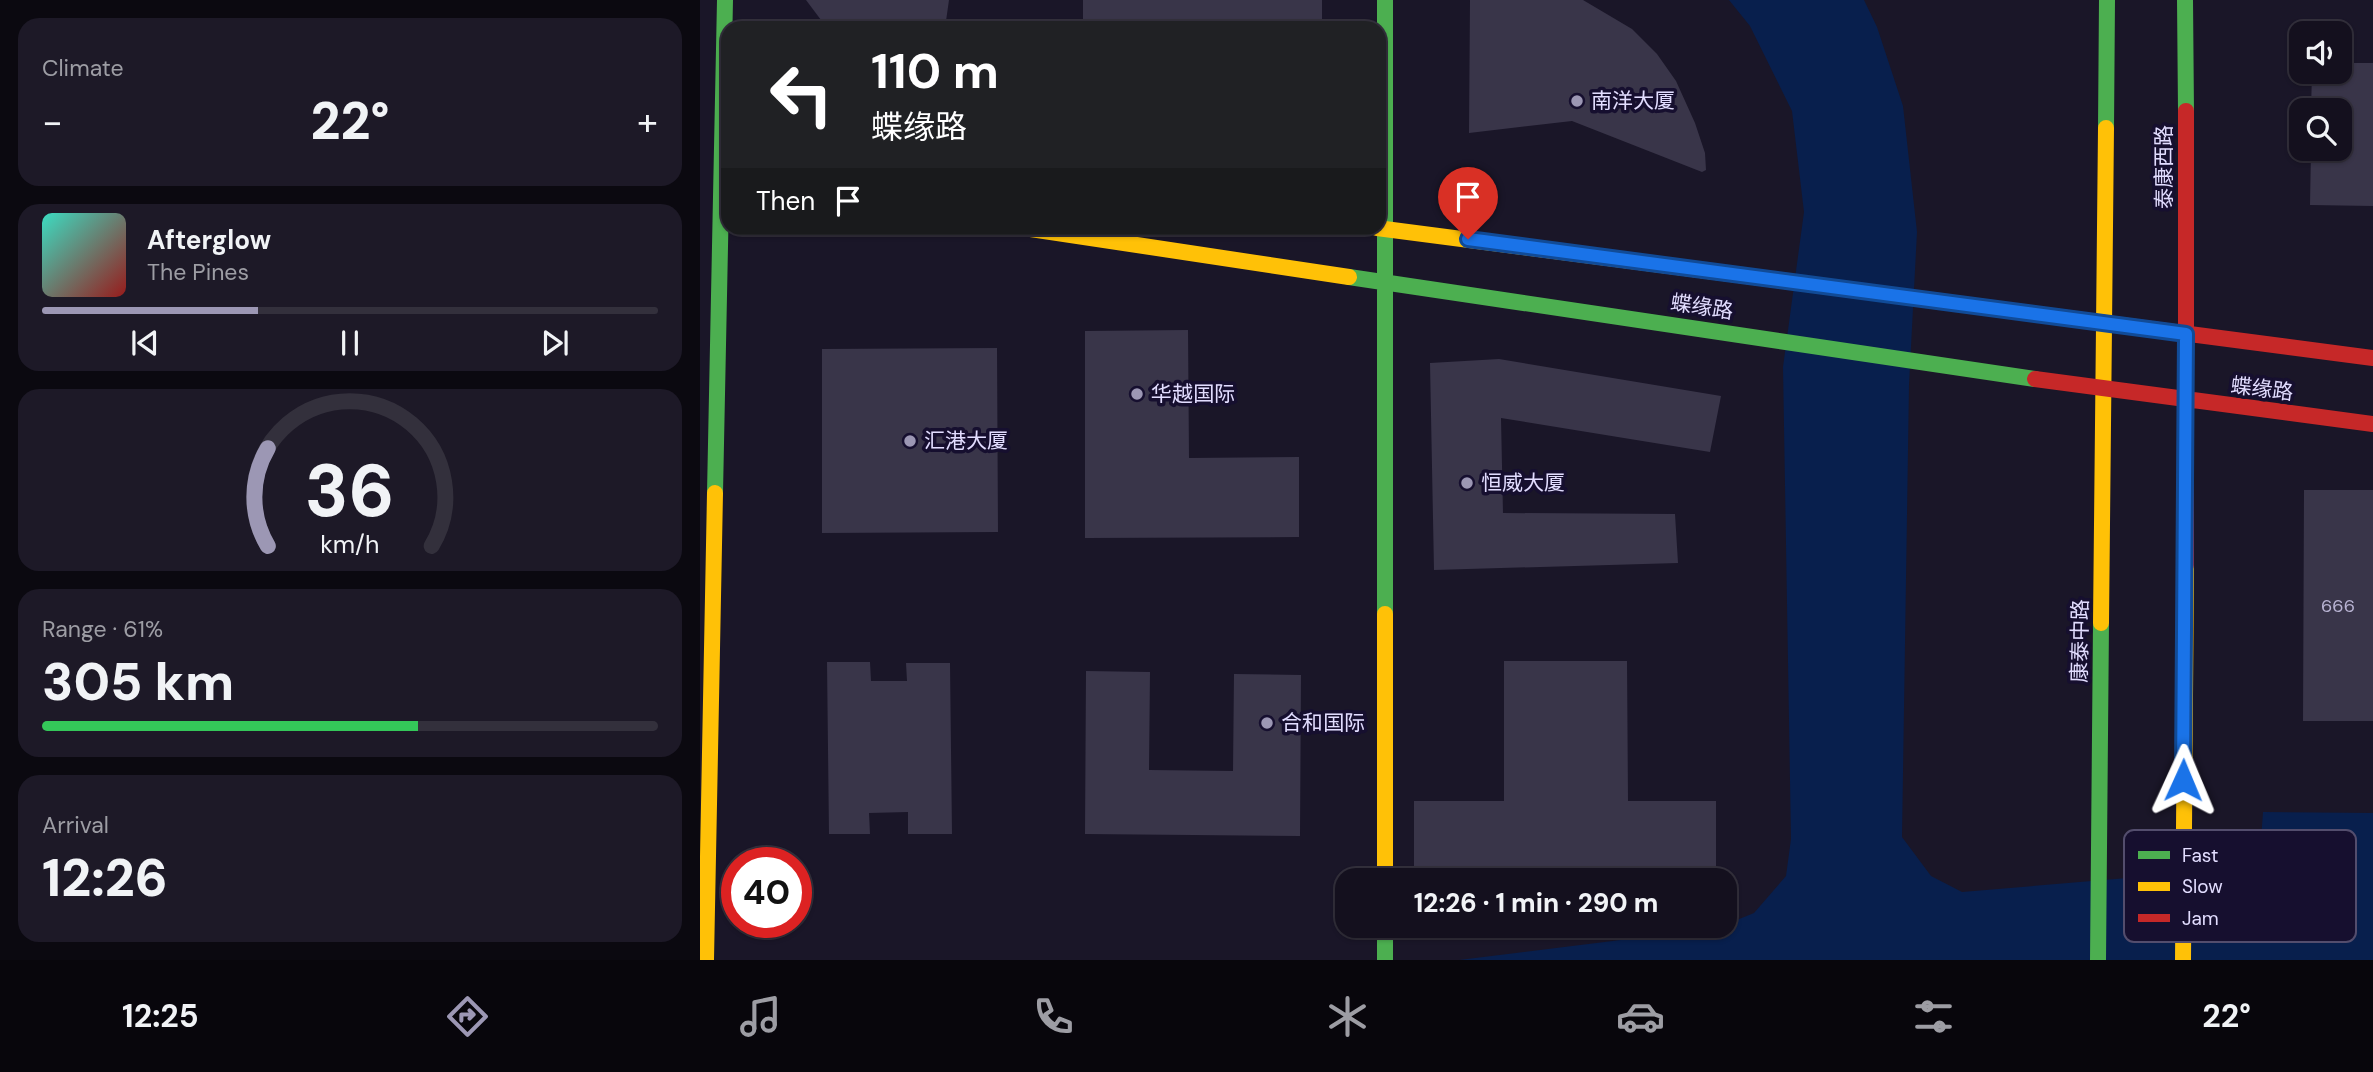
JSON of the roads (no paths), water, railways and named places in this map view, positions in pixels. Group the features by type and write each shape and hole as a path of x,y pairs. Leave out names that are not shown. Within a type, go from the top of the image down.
{"street":[{"path":"725,0 725,21"},
{"path":"1385,0 1385,21"},
{"path":"2106,323 2107,0"},
{"name":"泰康西路","path":"2185,0 2186,334"},
{"path":"700,146 721,148"},
{"path":"700,181 721,184"},
{"name":"蝶缘路","path":"1386,229 2373,358"},
{"path":"706,960 724,235"},
{"name":"蝶缘路","path":"1074,235 1386,279 2105,390 2373,424"},
{"path":"1382,235 1386,279 1385,868"},
{"name":"康泰中路","path":"2098,960 2106,323"},
{"path":"2182,830 2186,334"},
{"path":"1385,938 1385,960"},
{"path":"2183,942 2183,960"}],"water":[{"path":"1729,0 1864,0 1877,27 1903,106 1917,232 1909,385 1902,837 1931,876 1962,892 2124,878 2124,942 2356,942 2356,830 2262,830 2263,812 2373,813 2373,960 1459,960 1636,938 1737,938 1737,920 1754,913 1786,876 1791,839 1783,367 1804,212 1792,111 1750,26"}],"place":[{"name":"南洋大厦","path":"1577,101"},
{"name":"华越国际","path":"1137,394"},
{"name":"汇港大厦","path":"910,441"},
{"name":"恒威大厦","path":"1467,483"},
{"name":"合和国际","path":"1267,723"}]}
